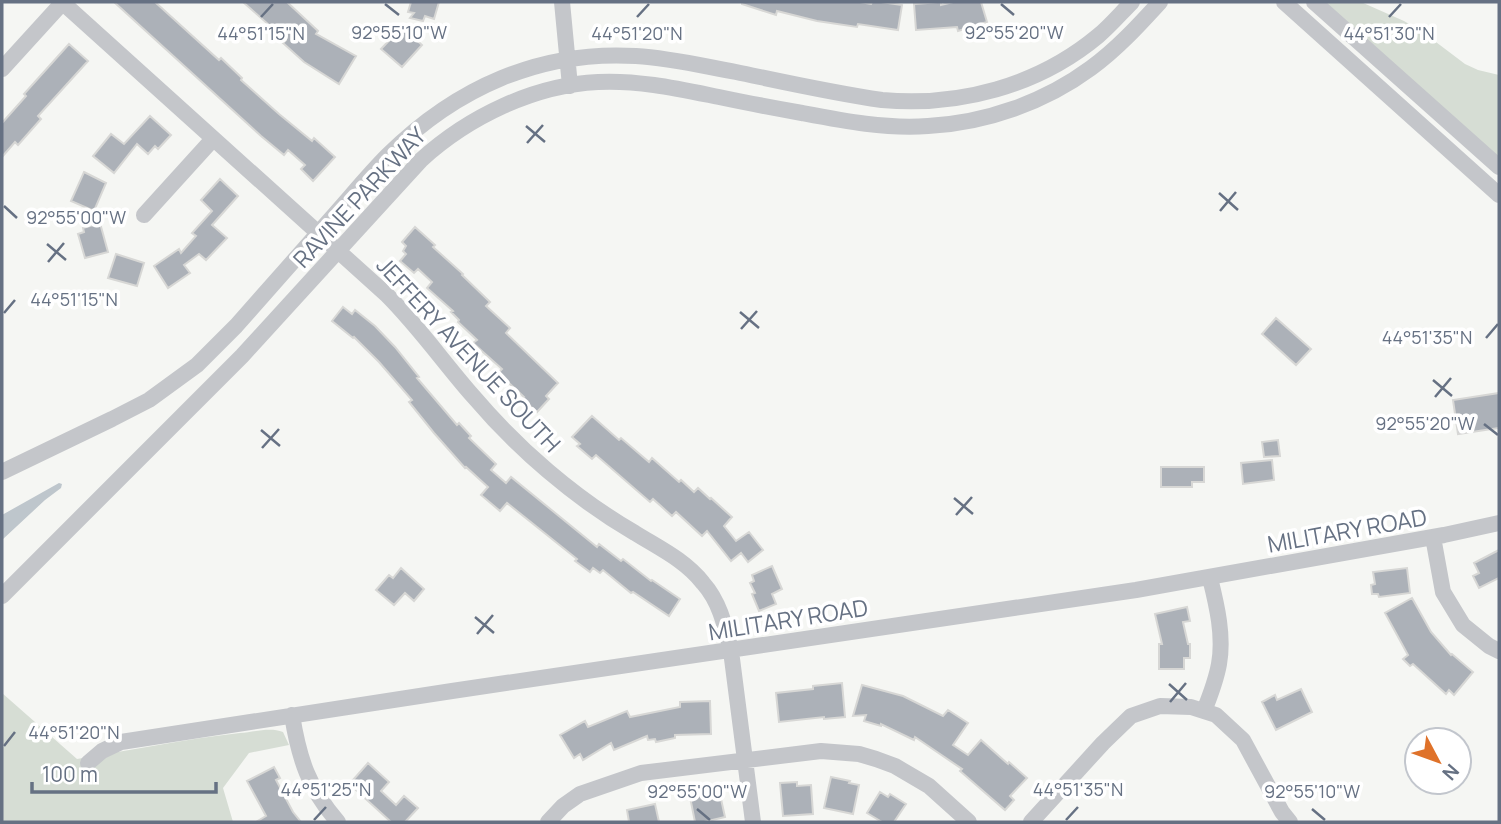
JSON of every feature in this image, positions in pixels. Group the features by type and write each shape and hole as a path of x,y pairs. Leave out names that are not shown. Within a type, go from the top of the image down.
{"street":[{"path":"2,69 63,2"},
{"name":"JEFFERY AVENUE SOUTH","path":"63,2 338,250 410,319 474,398 538,463 595,508 679,560 696,574 714,597 726,627 753,822"},
{"path":"562,2 570,86"},
{"name":"RAVINE PARKWAY","path":"2,472 135,408 180,378 214,349 388,155 442,110 468,93 492,82 533,67 567,60 612,56 659,58 868,98 934,102 982,94 1030,78 1098,36 1132,2"},
{"name":"RAVINE PARKWAY","path":"2,596 242,356 421,160 470,123 539,93 600,82 656,85 858,124 904,127 953,124 1016,107 1054,91 1110,53 1160,2"},
{"path":"1284,2 1499,195"},
{"path":"1314,2 1499,166"},
{"path":"144,215 213,139"},
{"name":"MILITARY ROAD","path":"88,763 102,751 121,742 1210,578 1499,523"},
{"path":"1433,537 1443,592 1463,625 1499,651"},
{"path":"1203,711 1220,664 1222,639 1210,578"},
{"path":"1031,822 1102,743 1131,716 1160,706 1191,707 1216,715 1243,740 1290,822"},
{"path":"292,715 299,752 308,777 320,800 338,822"},
{"path":"548,822 563,806 580,794 641,773 821,751 848,753 895,766 918,779 970,822"}],"shaded area":[{"path":"1322,2 1361,2 1404,21 1465,64 1499,75 1499,159"},
{"path":"59,483 62,484 61,488 2,540 2,515"},
{"path":"2,693 77,759 199,738 267,730 283,732 289,745 249,753 223,788 233,822 2,822"}],"building":[{"path":"114,2 155,2 219,60 221,58 279,114 312,141 314,138 335,157 313,181 301,169 305,165 288,150 284,155 261,136"},
{"path":"243,2 287,2 318,31 316,34 356,56 339,84 304,62 283,43 286,40"},
{"path":"411,2 439,2 434,19 425,16 423,21 410,18 414,13 408,12"},
{"path":"742,2 881,2 902,5 898,30 817,21 777,11 776,15"},
{"path":"941,2 941,5 981,2 987,22 958,31 957,27 916,30 914,4"},
{"path":"402,27 422,45 402,67 381,49"},
{"path":"69,44 88,61 38,116 41,119 18,145 15,142 2,157 2,123"},
{"path":"150,116 171,135 158,149 155,146 148,154 137,144 114,173 93,156 111,134 124,144"},
{"path":"84,172 106,183 94,211 71,201"},
{"path":"220,179 238,196 212,225 227,238 206,260 199,254 184,265 190,273 168,288 154,266 179,249 181,253 196,236 192,233 212,211 201,200"},
{"path":"100,223 108,252 85,258 78,234 84,232 83,228"},
{"path":"415,227 490,302 486,306 510,328 506,333 558,383 537,412 498,373 502,369 473,343 477,340 458,322 451,312 453,311 427,288 432,282 418,269 414,273 400,261 406,254 403,251 406,246 402,242"},
{"path":"116,254 144,263 137,286 108,278"},
{"path":"343,307 352,314 355,310 395,347 457,425 459,423 471,436 469,438 496,464 491,470 506,483 511,477 597,547 599,544 621,561 623,559 680,599 669,616 631,593 603,570 600,573 593,568 590,572 507,503 500,511 481,495 488,487 465,468 434,433 409,402 412,400 379,362 354,337 332,321"},
{"path":"1276,318 1311,349 1296,365 1262,334"},
{"path":"1499,393 1499,428 1458,434 1453,400"},
{"path":"592,416 649,462 652,458 679,482 681,480 694,492 698,488 711,498 732,517 724,526 736,541 749,532 763,550 748,562 741,553 731,561 707,531 702,536 676,512 672,516 653,499 650,502 596,455 592,459 577,446 580,444 572,437"},
{"path":"1278,440 1280,456 1264,457 1262,442"},
{"path":"1272,460 1274,480 1243,484 1241,463"},
{"path":"1161,467 1204,467 1204,482 1192,482 1192,487 1161,487"},
{"path":"1499,550 1499,578 1479,588 1473,576 1479,573 1474,563"},
{"path":"772,566 782,589 772,594 776,604 759,611 752,594 755,593 750,583 754,581 752,575"},
{"path":"401,568 424,589 414,601 405,593 394,605 376,590 389,575 393,578"},
{"path":"1407,568 1410,593 1379,597 1378,594 1372,594 1371,585 1375,584 1373,572"},
{"path":"1412,598 1431,632 1451,655 1473,672 1454,695 1449,690 1446,694 1413,664 1410,666 1403,659 1408,655 1385,613"},
{"path":"1187,607 1190,621 1183,622 1190,644 1190,658 1184,658 1184,669 1159,669 1159,644 1162,644 1155,614"},
{"path":"842,683 845,717 779,722 776,693"},
{"path":"862,685 903,696 943,716 948,710 968,723 953,745 968,755 981,740 1027,778 1010,796 1014,800 1005,810 960,771 962,769 915,737 914,740 881,724 864,721 866,715 853,716"},
{"path":"1301,689 1312,712 1276,730 1262,702 1275,695 1277,700"},
{"path":"710,701 711,734 675,735 675,738 656,742 655,739 648,740 647,736 614,750 611,743 583,760 580,754 574,758 560,735 585,721 588,727 627,711 630,717 680,707 680,702"},
{"path":"368,763 389,782 381,791 396,805 404,796 418,808 405,822 391,822 356,790 360,786 353,780"},
{"path":"274,767 280,778 276,780 301,822 256,822 266,816 247,781"},
{"path":"831,777 859,785 853,814 824,808"},
{"path":"797,782 797,786 811,785 813,814 783,816 780,783"},
{"path":"719,790 725,817 695,822 690,797"},
{"path":"880,792 888,797 890,794 906,804 894,822 882,822 867,813"},
{"path":"655,804 659,822 629,822 627,810"}]}
